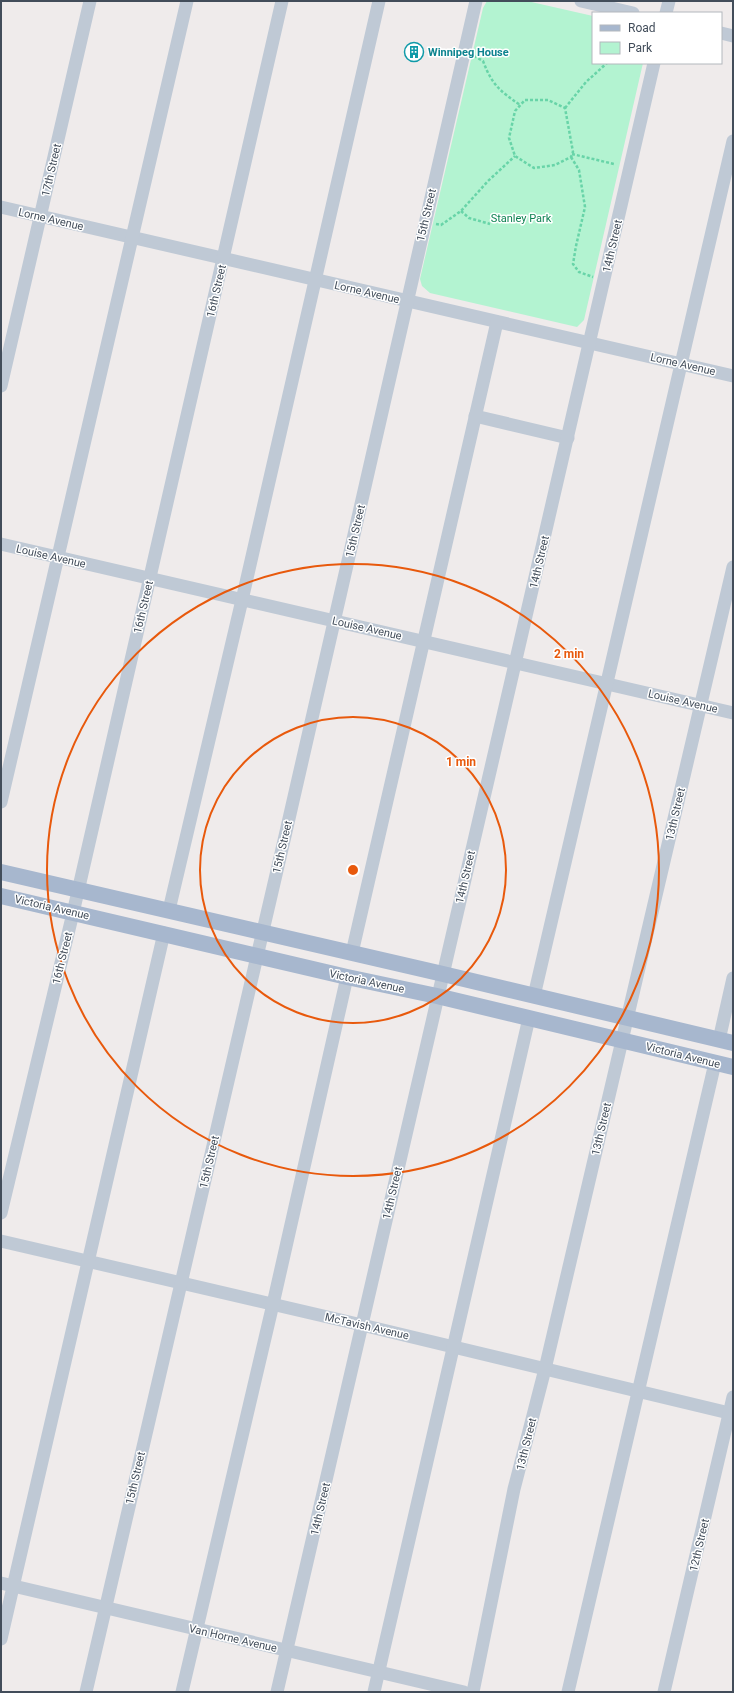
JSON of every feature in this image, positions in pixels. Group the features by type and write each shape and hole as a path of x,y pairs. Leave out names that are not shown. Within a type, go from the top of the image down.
{"main road":[{"name":"Victoria Avenue","path":"1,872 726,1041"},
{"name":"Victoria Avenue","path":"1,896 347,977 437,996 733,1067"}],"street":[{"name":"17th Street","path":"1,386 90,1"},
{"path":"1,802 186,1"},
{"name":"16th Street","path":"1,1213 79,889 282,1"},
{"path":"169,910 242,600 379,1"},
{"name":"15th Street","path":"86,1692 180,1283 258,956 262,933 335,621 406,301 476,1"},
{"path":"580,1 629,12"},
{"path":"666,12 669,1"},
{"path":"722,33 733,36"},
{"name":"14th Street","path":"277,1692 654,64"},
{"path":"534,996 733,141"},
{"name":"Lorne Avenue","path":"1,207 733,376"},
{"path":"352,953 497,322"},
{"path":"475,416 568,438"},
{"name":"Louise Avenue","path":"1,544 733,713"},
{"name":"13th Street","path":"473,1692 514,1489 545,1369 733,567"},
{"path":"1,1638 7,1585 88,1261 164,934"},
{"path":"182,1692 273,1304 347,977"},
{"path":"726,1041 733,978"},
{"path":"374,1692 529,1018"},
{"path":"568,1692 715,1063"},
{"name":"McTavish Avenue","path":"1,1241 362,1325 731,1414"},
{"name":"12th Street","path":"664,1692 731,1414 733,1397"},
{"name":"Van Horne Avenue","path":"7,1585 464,1692"}],"path":[{"path":"464,51 483,61 490,78 503,94 520,105"},
{"path":"565,108 586,82 606,64"},
{"path":"565,108 548,100 525,100 515,111 509,138 514,156 534,168 555,165 572,156 614,164"},
{"path":"565,108 574,152 572,156 580,170 585,207 573,264 579,272 587,275"},
{"path":"441,225 460,211 514,156"},
{"path":"460,211 469,218 490,224"}],"green space":[{"name":"Stanley Park","path":"487,1 527,1 592,16 592,64 643,64 584,320 577,327 430,293 422,286 420,279 483,8"}],"place":[{"name":"Winnipeg House","path":"414,52"}]}
